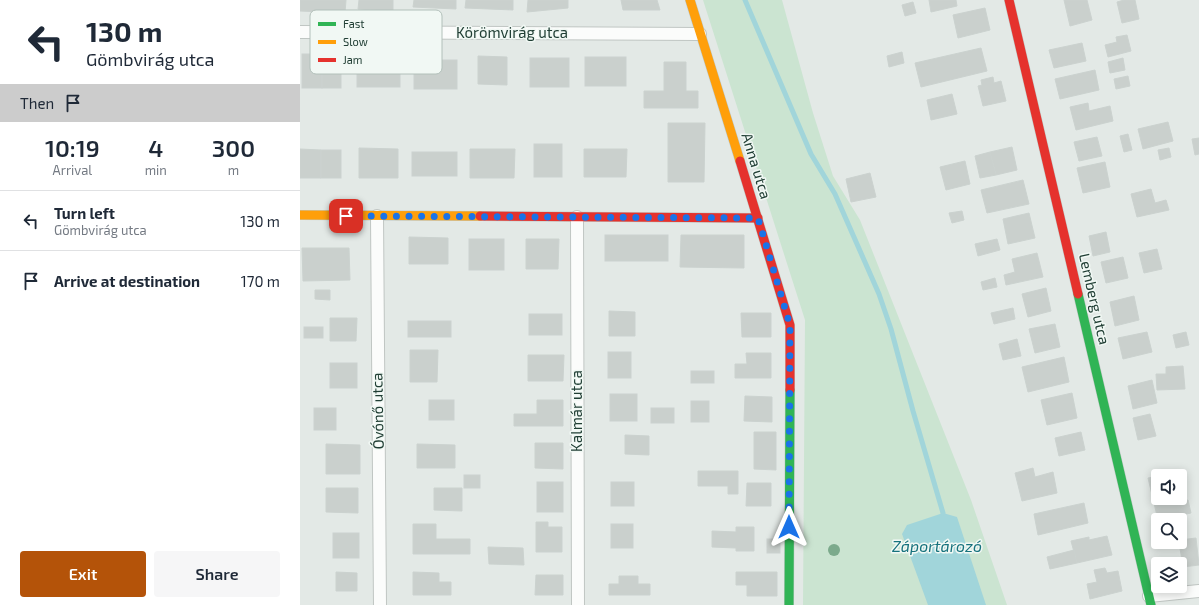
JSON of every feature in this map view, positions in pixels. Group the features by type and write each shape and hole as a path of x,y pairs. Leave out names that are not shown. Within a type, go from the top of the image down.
{"street":[{"name":"Anna utca","path":"690,0 790,325 789,605"},
{"name":"Lemberg utca","path":"1009,0 1150,600"},
{"name":"Körömvirág utca","path":"300,32 310,32"},
{"name":"Körömvirág utca","path":"442,33 700,34"},
{"path":"300,215 758,218"},
{"name":"Óvónő utca","path":"376,216 380,605"},
{"name":"Kalmár utca","path":"576,217 578,605"},
{"path":"1150,600 1199,591"}],"green space":[{"path":"703,0 782,0 813,113 833,176 860,220 971,500 1007,605 803,605 805,320"}],"water":[{"name":"Záportározó","path":"943,513 957,517 986,605 928,605 902,534 907,525"}],"building":[{"path":"300,0 346,0 345,10 300,11"},
{"path":"359,0 393,0 393,10 358,9"},
{"path":"414,0 456,0 456,9 413,7"},
{"path":"466,0 513,0 513,10 465,8"},
{"path":"528,0 568,0 568,8 527,12"},
{"path":"621,0 657,0 660,10 623,10"},
{"path":"929,0 956,0 957,6 931,12"},
{"path":"1064,0 1087,0 1092,20 1070,26"},
{"path":"1124,0 1135,0 1139,19 1122,23 1117,2"},
{"path":"913,2 916,13 905,16 902,5"},
{"path":"985,8 990,30 958,38 953,15"},
{"path":"1127,35 1131,51 1108,57 1105,45 1117,42 1116,37"},
{"path":"1082,43 1086,61 1054,68 1049,50"},
{"path":"981,48 987,71 921,87 915,63"},
{"path":"902,52 904,63 889,67 887,56"},
{"path":"302,54 310,54 310,74 322,74 322,88 302,88"},
{"path":"478,56 507,57 507,85 478,84"},
{"path":"585,57 626,57 626,86 585,86"},
{"path":"530,58 569,58 569,87 530,87"},
{"path":"1123,58 1125,70 1110,73 1108,62"},
{"path":"442,60 457,60 457,89 414,89 414,74 442,74"},
{"path":"664,62 686,62 686,91 698,91 698,108 644,108 644,91 664,91"},
{"path":"1095,70 1099,90 1060,99 1055,79"},
{"path":"322,74 341,74 341,88 322,88"},
{"path":"357,74 400,74 400,87 357,87"},
{"path":"1128,76 1130,86 1116,89 1114,79"},
{"path":"993,77 994,83 1001,81 1006,101 983,106 978,86 982,85 981,80"},
{"path":"952,94 957,114 931,120 927,100"},
{"path":"1088,103 1089,111 1110,106 1113,121 1076,130 1070,107"},
{"path":"1168,122 1173,141 1143,149 1138,129"},
{"path":"668,123 705,123 704,182 668,182"},
{"path":"1128,134 1132,150 1124,152 1120,136"},
{"path":"1097,137 1102,156 1079,161 1074,142"},
{"path":"1199,138 1199,154 1195,155 1192,139"},
{"path":"534,144 562,144 562,177 534,177"},
{"path":"1012,147 1017,170 996,175 990,152"},
{"path":"359,148 398,149 398,178 359,178"},
{"path":"1169,148 1171,157 1160,160 1158,150"},
{"path":"300,149 321,150 321,178 300,178"},
{"path":"470,149 515,149 514,178 470,178"},
{"path":"584,149 627,149 626,177 584,177"},
{"path":"321,150 341,150 341,178 321,178"},
{"path":"412,152 457,152 457,176 412,176"},
{"path":"990,152 996,175 980,178 975,156"},
{"path":"965,161 970,184 946,190 940,167"},
{"path":"1105,162 1110,187 1083,193 1077,168"},
{"path":"870,173 876,197 851,202 846,179"},
{"path":"1023,180 1029,204 987,213 981,190"},
{"path":"1151,189 1155,203 1166,200 1169,210 1137,217 1131,194"},
{"path":"962,211 964,220 952,223 949,213"},
{"path":"1029,213 1035,238 1008,244 1003,219"},
{"path":"1106,232 1110,252 1093,256 1089,236"},
{"path":"605,235 668,235 668,261 605,261"},
{"path":"681,235 744,235 744,268 680,267"},
{"path":"409,237 448,238 448,264 409,264"},
{"path":"469,239 504,239 504,270 469,270"},
{"path":"526,239 559,239 558,269 526,269"},
{"path":"997,239 1000,250 978,256 975,244"},
{"path":"302,248 349,248 350,280 303,281"},
{"path":"1157,249 1162,269 1144,273 1139,253"},
{"path":"1037,253 1043,277 1006,285 1004,275 1015,272 1012,259"},
{"path":"1123,257 1128,278 1106,283 1101,262"},
{"path":"995,278 997,287 983,290 981,282"},
{"path":"1046,288 1051,311 1028,317 1022,294"},
{"path":"315,290 330,290 330,300 315,299"},
{"path":"1134,296 1139,320 1115,326 1110,302"},
{"path":"1013,308 1015,319 994,324 991,313"},
{"path":"609,311 635,312 635,336 609,336"},
{"path":"741,313 771,313 771,337 742,337"},
{"path":"529,314 562,314 562,335 529,335"},
{"path":"330,318 357,318 356,341 330,341"},
{"path":"408,321 451,321 451,337 408,337"},
{"path":"1055,324 1060,347 1035,353 1029,329"},
{"path":"304,327 323,327 323,338 304,338"},
{"path":"1147,332 1152,352 1123,359 1118,338"},
{"path":"1186,332 1189,345 1176,348 1173,335"},
{"path":"1017,339 1021,356 1003,360 999,344"},
{"path":"410,350 438,350 437,382 410,382"},
{"path":"608,352 631,352 631,378 608,378"},
{"path":"746,353 771,353 771,378 735,378 735,364 747,364"},
{"path":"528,355 564,355 563,381 528,381"},
{"path":"1064,357 1069,382 1028,392 1022,367"},
{"path":"330,363 357,363 357,388 330,388"},
{"path":"1183,366 1185,389 1157,390 1156,374 1166,374 1166,367"},
{"path":"691,371 714,371 714,383 691,383"},
{"path":"1152,380 1157,403 1133,409 1128,386"},
{"path":"1072,393 1077,418 1047,425 1041,400"},
{"path":"610,394 637,394 637,421 610,421"},
{"path":"745,396 772,397 772,422 744,421"},
{"path":"429,400 454,400 454,420 429,420"},
{"path":"537,400 563,400 563,426 514,426 514,414 537,414"},
{"path":"691,401 709,401 709,422 691,422"},
{"path":"314,408 336,408 336,430 314,430"},
{"path":"651,408 674,408 674,423 651,423"},
{"path":"1150,414 1156,436 1138,440 1133,418"},
{"path":"754,432 776,432 776,470 754,469"},
{"path":"1081,432 1085,450 1059,456 1055,438"},
{"path":"625,435 649,436 649,455 625,454"},
{"path":"535,443 563,443 563,469 535,468"},
{"path":"326,444 360,445 360,474 326,474"},
{"path":"417,444 455,445 455,468 417,468"},
{"path":"1033,468 1035,477 1053,472 1057,493 1022,501 1015,473"},
{"path":"698,471 738,471 738,494 728,494 728,486 698,486"},
{"path":"464,475 480,475 480,488 464,488"},
{"path":"1148,478 1151,478 1151,491"},
{"path":"537,482 563,482 563,512 537,512"},
{"path":"611,482 634,482 634,506 611,506"},
{"path":"747,483 771,483 771,506 746,506"},
{"path":"326,488 358,488 358,513 326,512"},
{"path":"434,488 462,488 462,511 434,510"},
{"path":"1188,500 1191,513 1187,514 1156,513 1154,505 1187,505"},
{"path":"1084,503 1088,523 1038,535 1034,514"},
{"path":"536,522 548,522 548,527 562,527 562,552 536,552"},
{"path":"413,524 436,524 436,539 470,539 470,554 413,554"},
{"path":"611,524 633,524 633,548 611,548"},
{"path":"736,527 754,527 754,551 736,551 736,548 712,547 712,531 736,532"},
{"path":"333,533 359,533 359,558 333,558"},
{"path":"1107,536 1112,555 1077,563 1071,541 1089,537 1089,540"},
{"path":"1196,538 1199,565 1187,566 1187,557 1181,557 1180,549 1187,549 1187,539"},
{"path":"767,539 780,539 780,553 767,553"},
{"path":"488,547 523,548 524,565 489,564"},
{"path":"1074,550 1077,563 1050,569 1047,557"},
{"path":"1105,568 1107,573 1118,571 1122,591 1090,599 1087,584 1097,582 1094,570"},
{"path":"336,572 357,573 357,591 336,591"},
{"path":"413,572 439,573 439,582 451,582 451,595 413,595"},
{"path":"736,572 777,572 777,596 747,596 747,585 736,585"},
{"path":"536,575 563,575 563,595 535,595"},
{"path":"619,576 638,576 638,584 650,584 650,595 609,595 609,584 619,584"}],"waterway":[{"path":"745,0 811,154 835,194 879,294 891,329 943,513"}],"traffic: fast":[{"path":"1078,294 1151,605"},
{"path":"789,605 790,390"}],"traffic: slow":[{"path":"690,0 740,161"},
{"path":"300,215 480,216"}],"traffic: jam":[{"path":"1009,0 1078,294"},
{"path":"740,161 790,325 790,390"},
{"path":"480,216 758,218"}],"route":[{"path":"346,216 758,218 790,325 789,527"}]}
